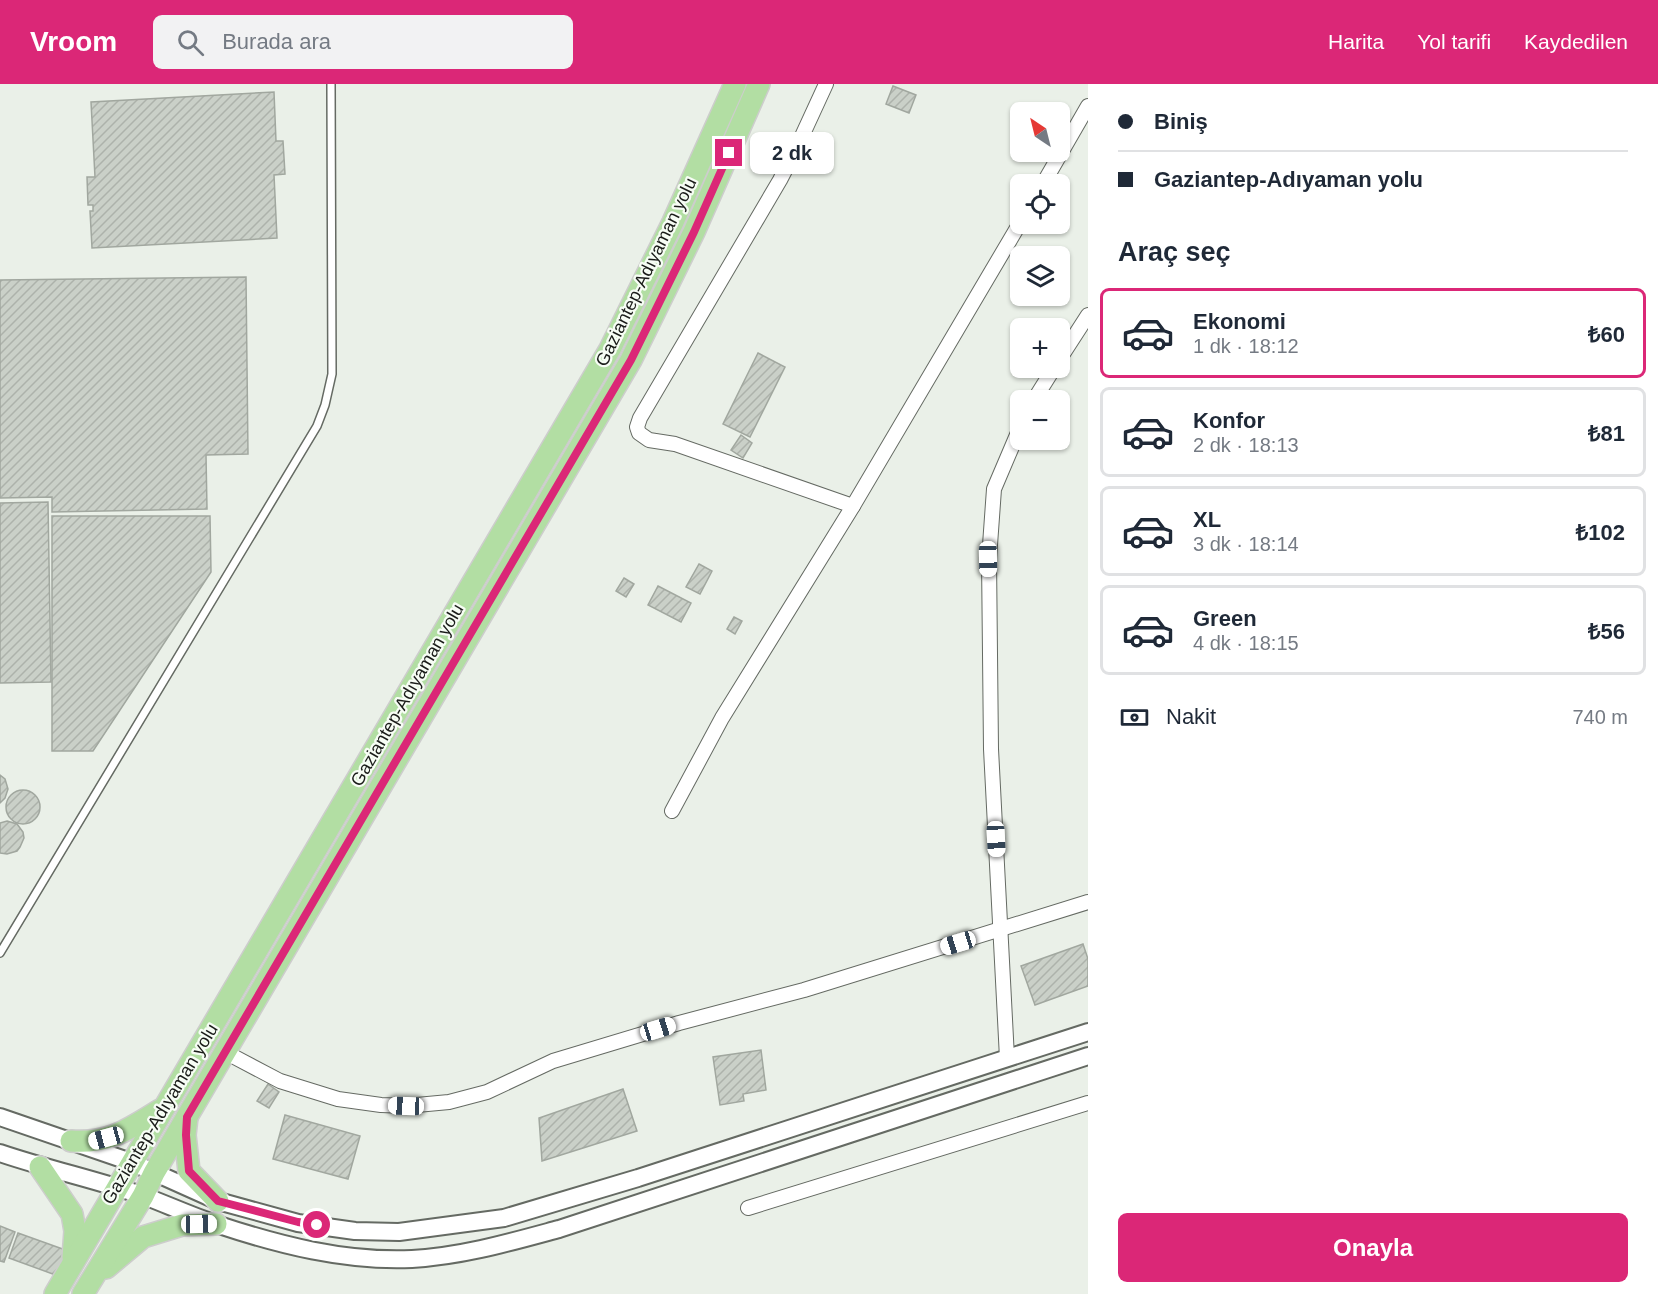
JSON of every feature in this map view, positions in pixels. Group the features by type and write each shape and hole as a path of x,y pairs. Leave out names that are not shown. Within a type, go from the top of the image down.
{"highway":[{"name":"Gaziantep-Adıyaman yolu","path":"55,1294 610,349 672,222 735,84"},
{"name":"Gaziantep-Adıyaman yolu","path":"87,1287 143,1196 154,1173 631,360 694,232 759,84"},
{"path":"71,1142 89,1143 124,1133 163,1108"},
{"path":"187,1117 189,1171 218,1201"},
{"path":"40,1167 72,1214 75,1231 72,1264"},
{"path":"87,1287 143,1237 182,1225 216,1224"}],"street":[{"path":"826,84 806,130 780,180 640,418 637,427 639,433 649,440 675,444 853,506"},
{"path":"1049,174 1088,106"},
{"path":"672,811 722,718 853,506 1014,234"},
{"path":"1070,343 1088,315"},
{"path":"1007,1058 991,749 988,559 994,489 1011,450"},
{"path":"225,1052 280,1081 338,1099 406,1106 449,1102 487,1092 553,1061 679,1023 804,990 1088,902"},
{"path":"0,1117 131,1162 218,1201 298,1222 355,1231 399,1232 504,1218 638,1178 1088,1032"},
{"path":"0,1153 40,1167 143,1196 216,1224 294,1247 348,1257 412,1259 475,1252 559,1229 1088,1056"},
{"path":"748,1208 1088,1103"}],"lane":[{"path":"0,952 317,426 325,405 332,374 331,84"}],"building":[{"path":"893,86 916,95 909,113 886,104"},
{"path":"274,92 276,141 283,141 285,174 274,175 277,238 92,248 90,211 93,211 93,205 88,205 87,177 95,177 91,102"},
{"path":"246,277 248,454 206,455 207,509 52,512 52,497 0,498 0,280"},
{"path":"758,353 785,367 750,437 723,424"},
{"path":"741,435 752,443 743,458 731,450"},
{"path":"48,502 51,682 0,683 0,503"},
{"path":"52,516 210,516 211,572 93,751 52,751"},
{"path":"699,564 712,571 700,594 686,587"},
{"path":"624,578 634,584 626,597 616,591"},
{"path":"658,586 691,603 681,622 648,605"},
{"path":"734,617 742,621 735,634 727,629"},
{"path":"0,775 5,779 8,789 5,798 0,803"},
{"path":"23,790 35,795 40,807 35,819 23,824 11,819 6,807 11,795"},
{"path":"7,821 17,824 24,838 17,851 7,854 0,853 0,823"},
{"path":"1083,944 1088,959 1088,986 1035,1005 1021,966"},
{"path":"761,1050 766,1090 743,1094 744,1101 720,1105 713,1057"},
{"path":"268,1084 279,1092 269,1108 257,1101"},
{"path":"623,1089 637,1131 542,1161 539,1118"},
{"path":"285,1115 360,1136 348,1179 273,1159"},
{"path":"0,1226 15,1232 4,1262 0,1261"},
{"path":"18,1233 71,1252 61,1277 9,1258"}],"route":[{"path":"317,1225 218,1201 189,1171 187,1117 631,360 694,232 729,153"}]}
